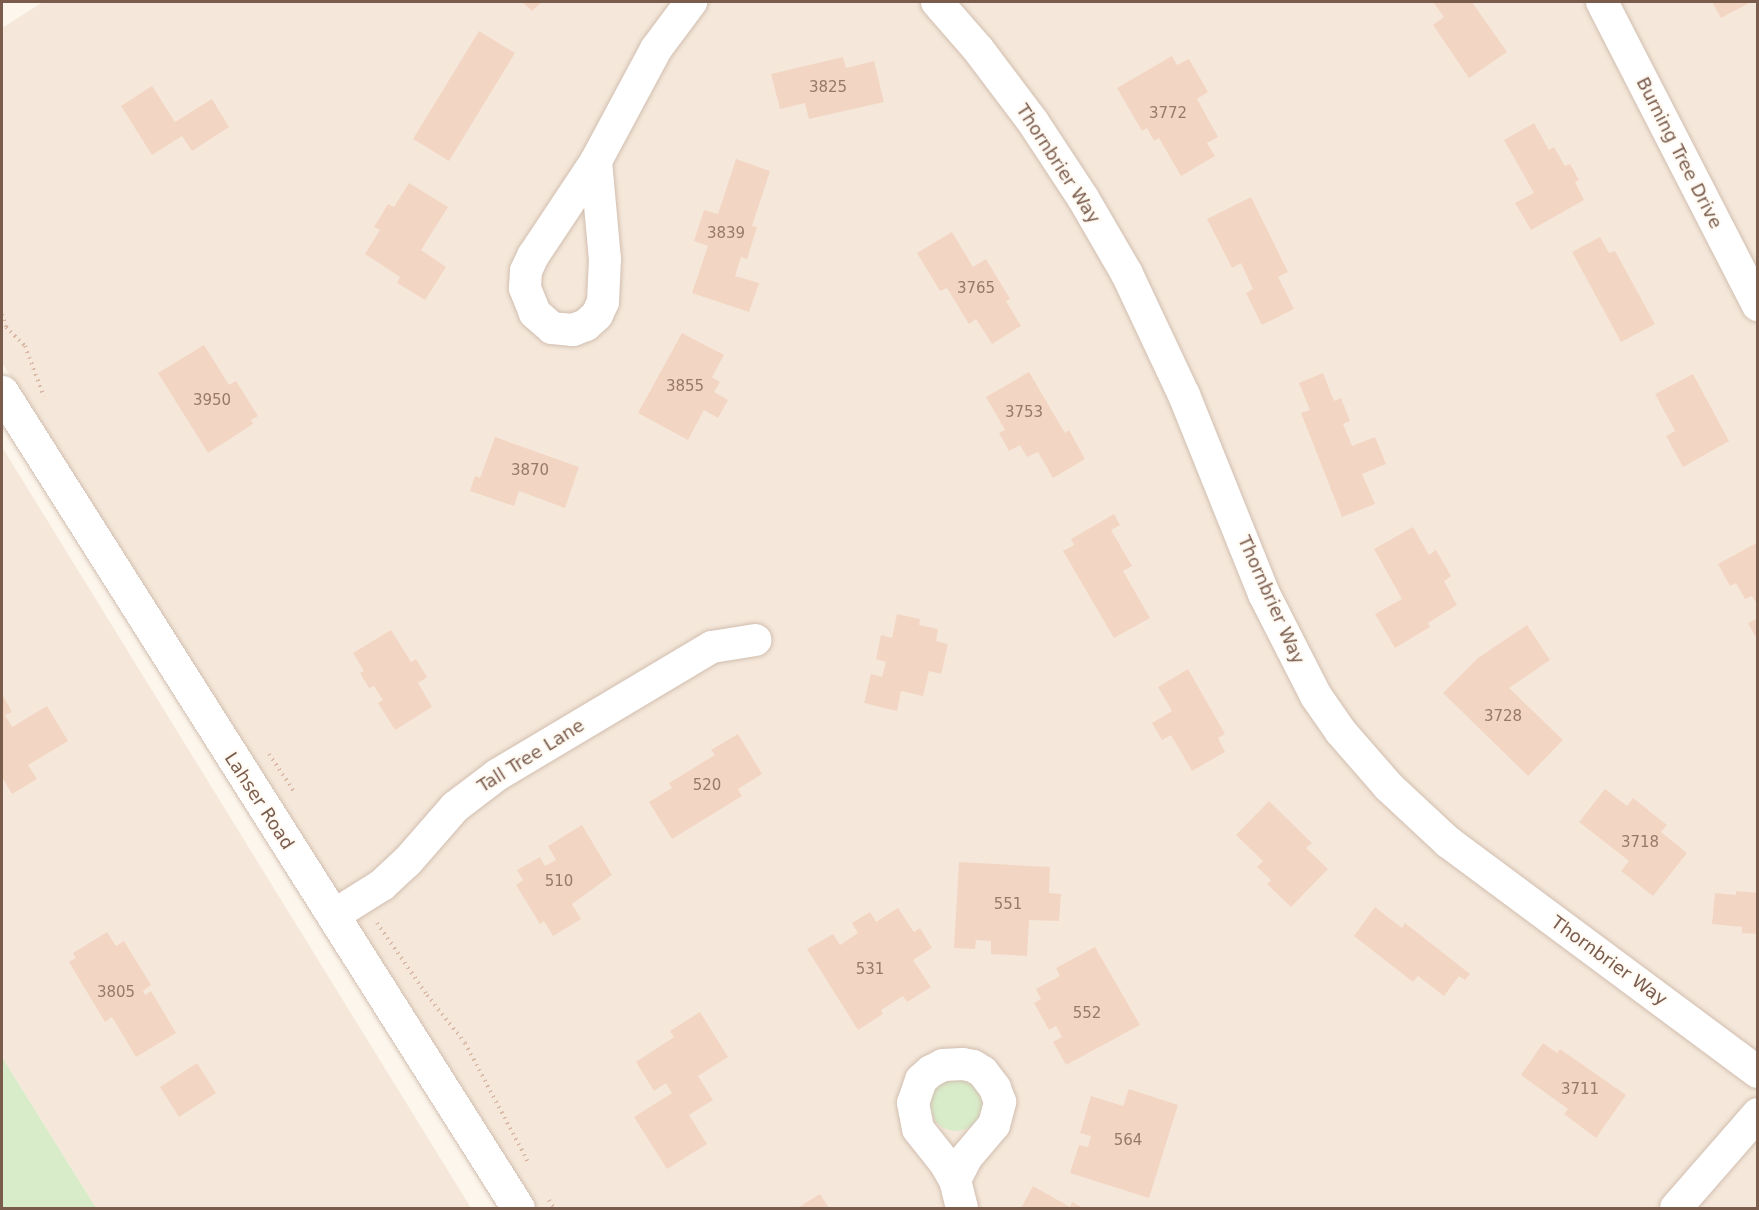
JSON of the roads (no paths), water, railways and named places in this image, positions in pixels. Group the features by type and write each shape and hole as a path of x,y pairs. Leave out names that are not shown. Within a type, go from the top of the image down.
{"street":[{"path":"596,161 605,260 606,289 603,302 597,315 586,325 573,330 552,328 543,322 529,302 525,288 526,271 554,220 596,161 645,68 691,2"},
{"name":"Thornbrier Way","path":"936,2 978,49 1033,122 1083,198 1127,274 1184,395 1273,613 1316,696 1341,732 1389,787 1448,842 1758,1072"},
{"name":"Burning Tree Drive","path":"1602,2 1758,305"},
{"name":"Lahser Road","path":"2,392 518,1209"},
{"name":"Tall Tree Lane","path":"334,915 382,885 407,862 455,807 497,775 712,647 755,640"},
{"path":"1676,1209 1758,1114"}]}
